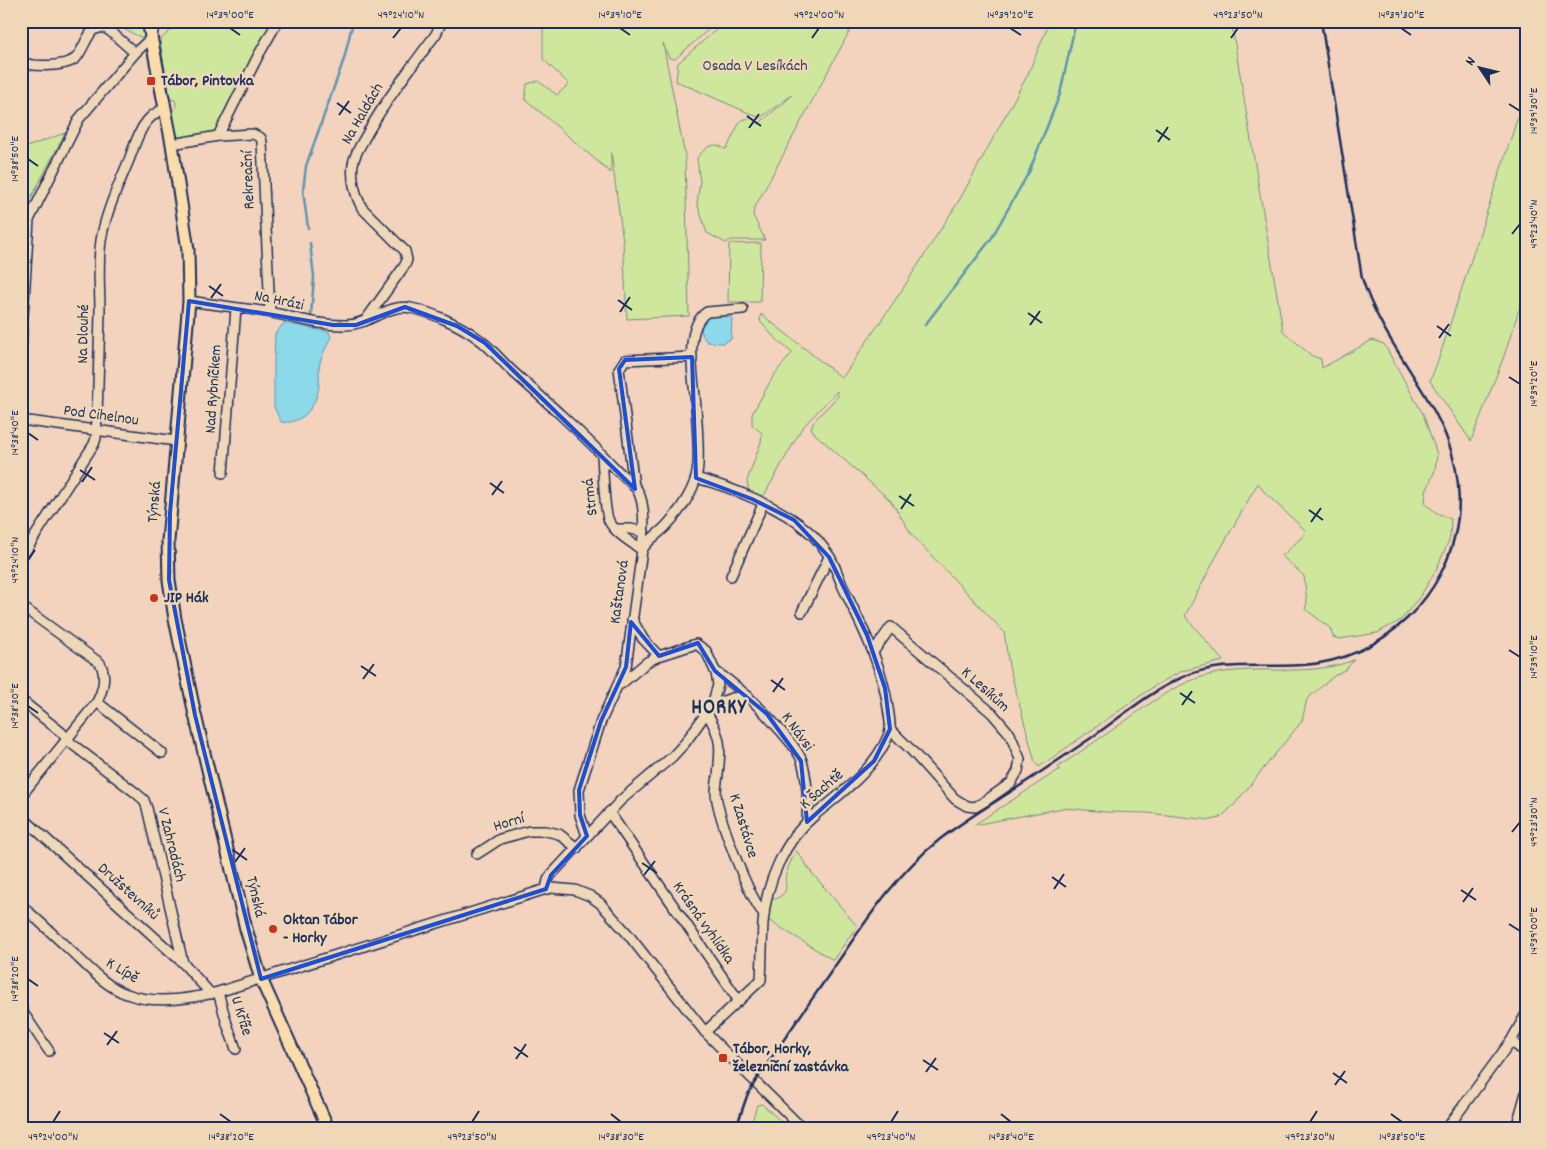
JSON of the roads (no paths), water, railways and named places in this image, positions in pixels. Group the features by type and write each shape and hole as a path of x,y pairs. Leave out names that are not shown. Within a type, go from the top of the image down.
{"main road":[{"name":"Týnská","path":"148,21 172,144 188,250 189,301 168,541 169,580 175,619 195,715 238,897 261,979 328,1128"}],"street":[{"path":"21,349 29,220 79,119 151,38 156,21"},
{"path":"218,136 258,56 278,21"},
{"name":"Na Haldách","path":"363,323 405,265 407,256 405,251 362,208 358,201 353,182 355,156 386,102 436,34 442,21"},
{"path":"21,61 32,66 72,62 78,56 93,30 103,27 135,54"},
{"name":"Na Dlouhé","path":"21,558 94,444 99,354 99,267 102,234 141,129 149,117 164,109"},
{"name":"Rekreační","path":"172,144 218,136 253,134 261,138 270,312"},
{"name":"Na Hrázi","path":"189,301 270,312 322,325 363,323"},
{"path":"363,323 390,310 405,307 464,329 485,343 634,486 642,504 644,532 642,550"},
{"name":"Nad Rybníčkem","path":"223,473 236,308"},
{"name":"Kaštanová","path":"586,836 580,815 579,790 601,721 618,688 626,667 642,550 650,539 668,523 688,495 696,478 698,453 692,357 694,332 704,314 716,310 743,309"},
{"path":"634,486 619,369 626,360 692,357"},
{"name":"Pod Cihelnou","path":"21,420 176,440"},
{"name":"Strmá","path":"602,455 609,520 616,529 642,550"},
{"path":"696,478 763,504 794,520 808,531 829,557 873,652 883,682 890,729"},
{"path":"730,576 763,504"},
{"path":"616,529 644,532"},
{"path":"802,612 829,557"},
{"path":"21,606 102,665 104,671 104,686 98,702 21,796"},
{"path":"632,619 643,639 659,656"},
{"name":"K Lesíkům","path":"873,652 891,627 992,713 1010,734 1020,759 1018,771 1011,783 984,802 975,807 967,806 955,799 890,729"},
{"name":"K Návsi","path":"546,890 551,875 586,836 631,791 672,757 685,743 712,705 718,685 715,670 706,651 696,644 659,656 642,665 618,688"},
{"name":"K Návsi","path":"715,670 748,696 766,714 799,756 805,777 807,822"},
{"path":"712,705 732,698 748,696"},
{"name":"V Zahradách","path":"21,700 136,793 145,803 183,963"},
{"path":"98,702 162,753"},
{"name":"K Zastávce","path":"707,713 717,731 720,742 716,793 721,815 755,902 764,914"},
{"name":"K Šachtě","path":"705,1032 762,980 764,914 780,862 793,838 807,822 871,766 890,729"},
{"name":"Krásná vyhlídka","path":"609,812 739,1001"},
{"name":"Družstevníků","path":"21,816 215,993"},
{"name":"Horní","path":"477,854 500,839 529,831 546,831 559,834 577,848"},
{"name":"K Lípě","path":"21,904 91,970 123,993 139,998 160,1000 215,993 546,890 559,888 574,890 590,896 600,903 705,1032 802,1128"},
{"name":"U Kříže","path":"215,993 236,1049"},
{"path":"21,1007 49,1051"},
{"path":"1447,1128 1511,1041 1526,1014"},
{"path":"1511,1041 1526,1053"},
{"path":"1516,1128 1526,1093"}],"water":[{"path":"715,313 732,318 731,339 723,343 707,342 702,334 701,328 704,318"},
{"path":"284,323 329,332 331,337 320,362 319,386 315,400 307,413 289,422 281,422 274,407 275,334"}],"waterway":[{"path":"308,228 303,191 306,166 344,59 353,21"},
{"path":"925,325 991,239 1029,172 1060,94 1076,21"},
{"path":"310,243 314,277 311,316"}],"railway":[{"path":"736,1128 747,1096 755,1082 858,932 895,883 923,853 939,840 1091,738 1147,697 1183,677 1212,668 1303,665 1332,660 1359,651 1384,637 1407,619 1426,597 1441,573 1452,546 1458,517 1458,482 1451,450 1439,421 1374,309 1362,278 1321,21"}],"place":[{"name":"Tábor, Pintovka","path":"151,81"},
{"name":"JIP Hák","path":"154,598"},
{"name":"Oktan Tábor - Horky","path":"273,929"},
{"name":"Tábor, Horky, železniční zastávka","path":"723,1058"}],"district":[{"name":"HORKY","path":"719,709"}],"park label":[{"name":"Osada V Lesíkách","path":"755,66"}]}
